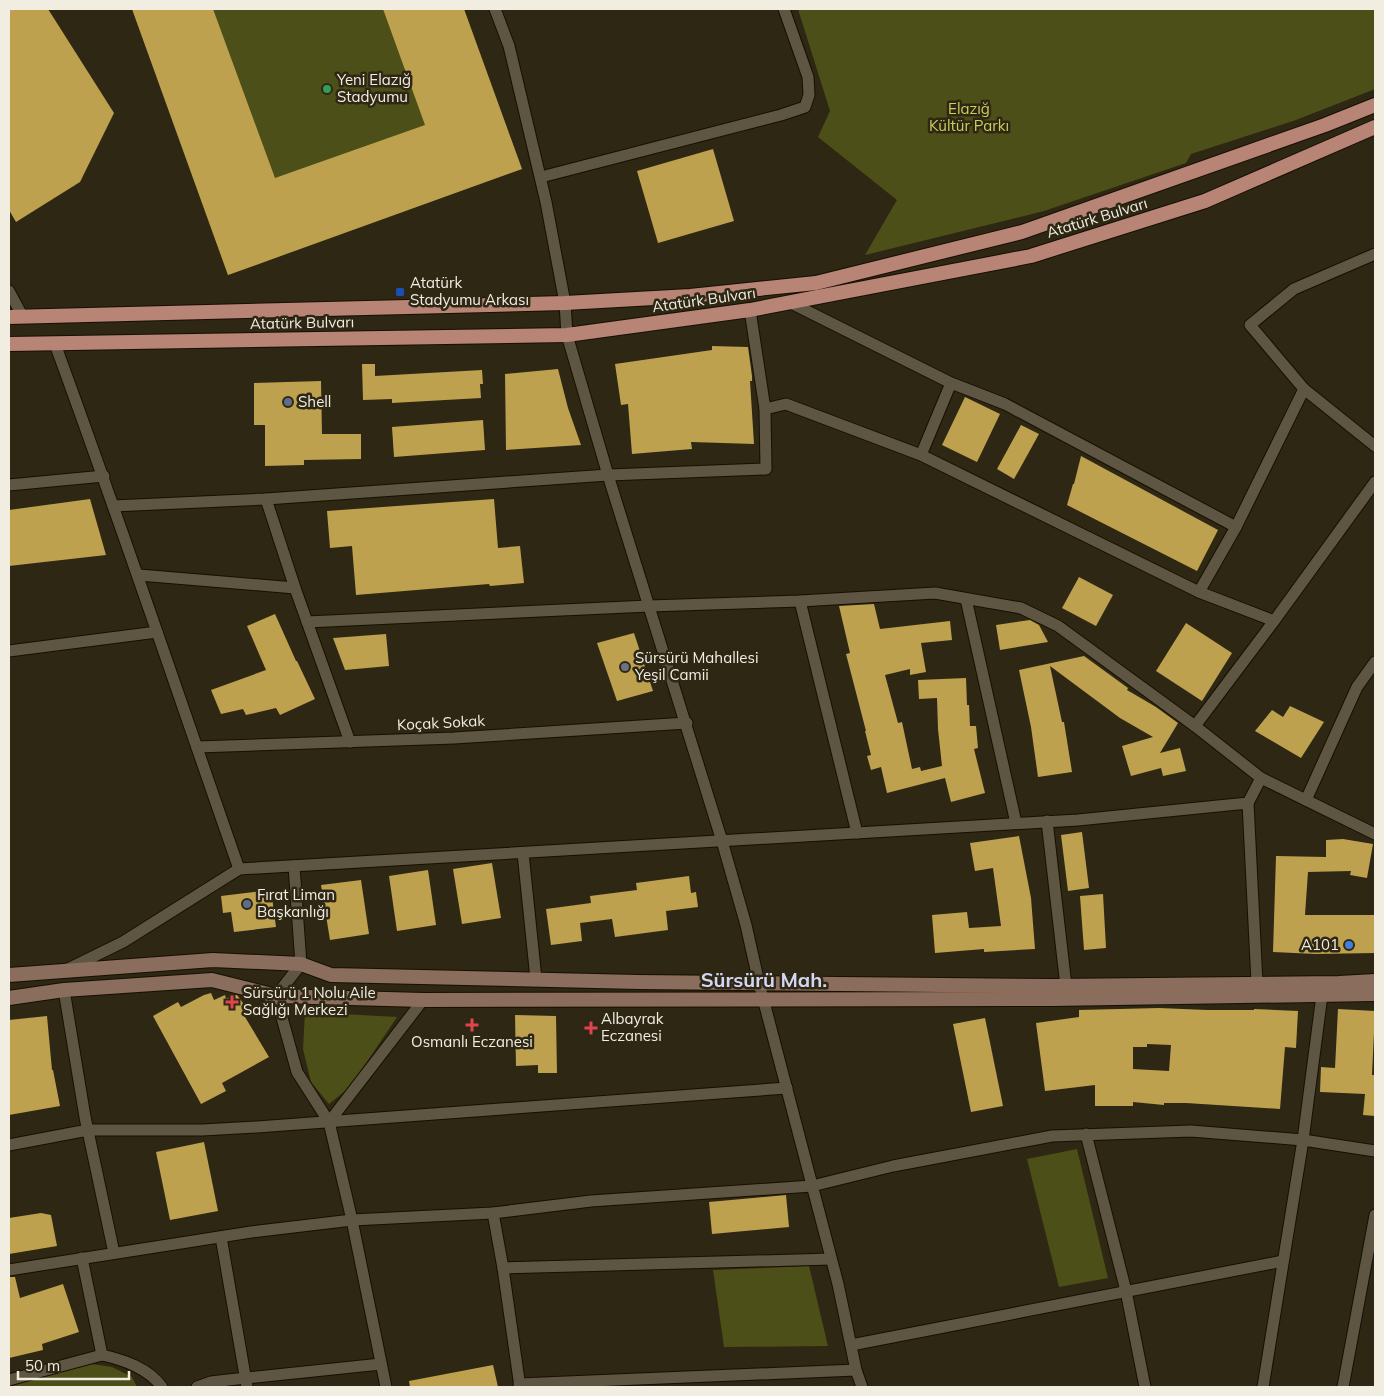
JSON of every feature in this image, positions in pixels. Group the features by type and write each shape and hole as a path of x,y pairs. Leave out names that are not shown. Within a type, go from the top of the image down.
{"main road":[{"name":"Atatürk Bulvarı","path":"16,317 565,303 690,296 816,283 1022,232 1325,125 1375,105"},
{"name":"Atatürk Bulvarı","path":"9,344 567,335 750,310 1031,256 1205,201 1375,127"},
{"path":"9,975 213,960 301,964 331,974 536,979 1066,986 1375,981"},
{"path":"9,998 64,990 212,980 276,996 423,1000 1053,999 1375,994"}],"street":[{"path":"495,9 509,46 540,176 565,303 567,335 608,475 687,723 746,925 786,1088 832,1259 856,1370 862,1387"},
{"path":"540,176 781,115 805,107 809,95 808,77 784,9"},
{"path":"1373,440 1304,389 1250,325 1294,288 1374,256"},
{"path":"9,291 16,317"},
{"path":"790,303 951,383 1005,404 1236,527"},
{"path":"113,506 266,499 608,475 766,468 764,409 750,310"},
{"path":"55,344 139,575 239,869"},
{"path":"921,455 951,383"},
{"path":"1200,592 1236,527 1304,389"},
{"path":"764,409 786,404 921,455 1200,592 1274,621"},
{"path":"9,485 104,476"},
{"path":"1195,726 1375,482"},
{"path":"266,499 295,588 350,742"},
{"path":"139,575 295,588"},
{"path":"307,622 800,601 935,593 1021,608 1058,626 1195,726 1261,778 1375,834"},
{"path":"966,599 1016,823"},
{"path":"800,601 857,833"},
{"path":"9,651 157,632"},
{"path":"1306,800 1357,687 1375,662"},
{"name":"Koçak Sokak","path":"197,747 454,738 687,723"},
{"path":"1258,984 1248,803 1261,778"},
{"path":"67,970 123,942 239,869 1047,822 1248,803"},
{"path":"1047,822 1066,986"},
{"path":"523,853 536,979"},
{"path":"294,866 301,964 276,996 297,1072 330,1122 386,1387"},
{"path":"64,990 88,1130 114,1253"},
{"path":"1263,1387 1303,1140 1322,995"},
{"path":"330,1122 423,1000"},
{"path":"9,1145 88,1130 202,1130 786,1088"},
{"path":"9,1270 251,1232 352,1220 493,1213 591,1201 812,1186 893,1166 1052,1136 1191,1131 1303,1140 1375,1151"},
{"path":"1086,1134 1126,1291 1144,1387"},
{"path":"493,1213 503,1268 519,1385 856,1370"},
{"path":"1343,1387 1375,1215"},
{"path":"221,1237 246,1382"},
{"path":"82,1258 102,1355"},
{"path":"503,1268 832,1259"},
{"path":"851,1344 1283,1261"},
{"path":"9,1380 102,1355 137,1366 153,1376 162,1387"},
{"path":"197,1387 211,1382 246,1382 381,1364"}],"green space":[{"name":"Yeni Elazığ Stadyumu","path":"132,9 464,9 522,169 228,275"},
{"name":"Elazığ Kültür Parkı","path":"798,9 1375,9 1375,89 1296,120 1191,154 1186,163 1044,211 865,255 897,200 818,137 830,111"},
{"path":"305,1012 397,1017 350,1087 329,1104 311,1082 303,1049"},
{"path":"1077,1149 1108,1278 1059,1287 1027,1159"},
{"path":"809,1266 828,1346 724,1347 713,1270"},
{"path":"78,1362 112,1367 132,1377 137,1387 9,1387"}],"building":[{"path":"9,9 48,9 114,113 80,182 16,222 9,210"},
{"name":"Yeni Elazığ Stadyumu","path":"132,9 213,9 275,178 425,125 383,9 464,9 522,169 228,275"},
{"path":"713,149 734,221 658,243 637,171"},
{"path":"712,346 748,347 752,376 752,381 750,381 754,444 691,442 692,449 632,454 628,404 621,405 615,364 712,350"},
{"path":"362,364 375,364 375,376 482,370 481,398 392,403 392,399 363,400"},
{"path":"558,369 568,408 581,445 506,450 505,374"},
{"path":"321,381 322,434 361,434 361,459 304,460 304,465 265,466 265,425 254,425 254,383"},
{"path":"965,397 1000,414 977,462 942,445"},
{"path":"483,420 485,450 394,457 392,427"},
{"path":"1021,425 1039,434 1014,479 997,469"},
{"path":"1081,456 1218,530 1197,571 1067,505"},
{"path":"90,499 106,555 9,566 9,510"},
{"path":"494,499 498,548 520,546 524,583 356,595 352,546 330,548 327,511"},
{"path":"1079,577 1113,595 1096,626 1062,608"},
{"path":"874,604 880,629 950,621 952,640 921,643 926,672 910,675 910,669 885,675 898,723 902,722 912,769 920,767 921,771 942,766 937,698 919,699 918,680 966,678 970,726 976,726 978,748 974,749 985,793 951,802 945,778 887,793 881,767 871,770 867,756 871,755 846,654 850,653 839,606"},
{"path":"275,614 315,699 280,715 276,708 246,715 243,709 221,714 211,690 266,670 247,626"},
{"path":"1030,620 1039,625 1048,642 1000,650 996,625"},
{"path":"1186,623 1232,653 1202,701 1156,671"},
{"name":"Sürsürü Mahallesi Yeşil Camii","path":"634,633 653,691 617,701 597,643"},
{"path":"386,634 389,666 345,670 333,638"},
{"path":"1084,656 1128,688 1127,690 1178,723 1160,753 1180,748 1186,771 1163,776 1161,768 1131,776 1122,746 1153,737 1120,718 1050,666 1062,722 1064,722 1072,772 1038,777 1031,727 1019,670"},
{"path":"1290,706 1324,722 1301,758 1255,731 1272,710 1283,717"},
{"path":"1082,832 1089,888 1068,891 1061,835"},
{"path":"1019,836 1031,898 1035,949 984,952 984,949 935,953 932,915 967,912 969,928 1001,926 993,868 975,871 970,843"},
{"path":"1343,839 1373,844 1367,878 1350,875 1351,871 1308,872 1305,915 1375,915 1375,953 1316,954 1273,952 1276,856 1326,857 1326,840"},
{"path":"492,863 501,918 462,924 453,869"},
{"path":"428,870 436,925 397,931 389,876"},
{"path":"689,876 691,893 696,892 698,907 666,911 668,930 615,937 612,919 580,923 582,941 551,945 546,909 591,903 590,896 637,890 636,883"},
{"path":"361,880 369,934 330,940 321,885"},
{"name":"Fırat Liman Başkanlığı","path":"271,890 276,927 234,932 231,912 223,913 221,896"},
{"path":"1103,894 1106,948 1084,950 1080,896"},
{"path":"211,993 214,1000 225,995 226,999 237,995 251,1014 245,1017 269,1057 222,1083 226,1091 201,1104 153,1016 178,1002 181,1007"},
{"path":"1159,1008 1298,1011 1296,1048 1285,1047 1280,1109 1186,1103 1164,1103 1164,1105 1133,1102 1133,1106 1095,1106 1095,1085 1045,1091 1036,1023 1079,1017 1079,1010","holes":["1147,1044 1171,1045 1169,1071 1133,1069 1133,1047 1147,1047"]},
{"path":"1338,1009 1375,1011 1372,1075 1375,1075 1375,1116 1363,1115 1365,1094 1320,1092 1321,1067 1335,1068"},
{"path":"515,1015 556,1016 557,1073 538,1073 538,1065 516,1066"},
{"path":"47,1016 52,1070 60,1106 9,1115 9,1020"},
{"path":"985,1018 1003,1106 971,1112 953,1024"},
{"path":"204,1142 218,1211 170,1220 156,1152"},
{"path":"786,1195 789,1227 712,1234 709,1202"},
{"path":"41,1213 51,1215 57,1246 9,1254 9,1218"},
{"path":"9,1277 15,1277 20,1298 63,1284 79,1332 42,1344 43,1350 9,1358"},
{"path":"493,1365 498,1387 410,1387 409,1381"}],"place":[{"name":"Yeni Elazığ Stadyumu","path":"327,89"},
{"name":"Atatürk Stadyumu Arkası","path":"400,292"},
{"name":"Shell","path":"288,402"},
{"name":"Sürsürü Mahallesi Yeşil Camii","path":"625,667"},
{"name":"Fırat Liman Başkanlığı","path":"247,904"},
{"name":"A101","path":"1349,945"},
{"name":"Sürsürü 1 Nolu Aile Sağlığı Merkezi","path":"232,1002"},
{"name":"Osmanlı Eczanesi","path":"472,1025"},
{"name":"Albayrak Eczanesi","path":"591,1028"}],"district":[{"name":"Sürsürü Mah.","path":"764,980"}]}
